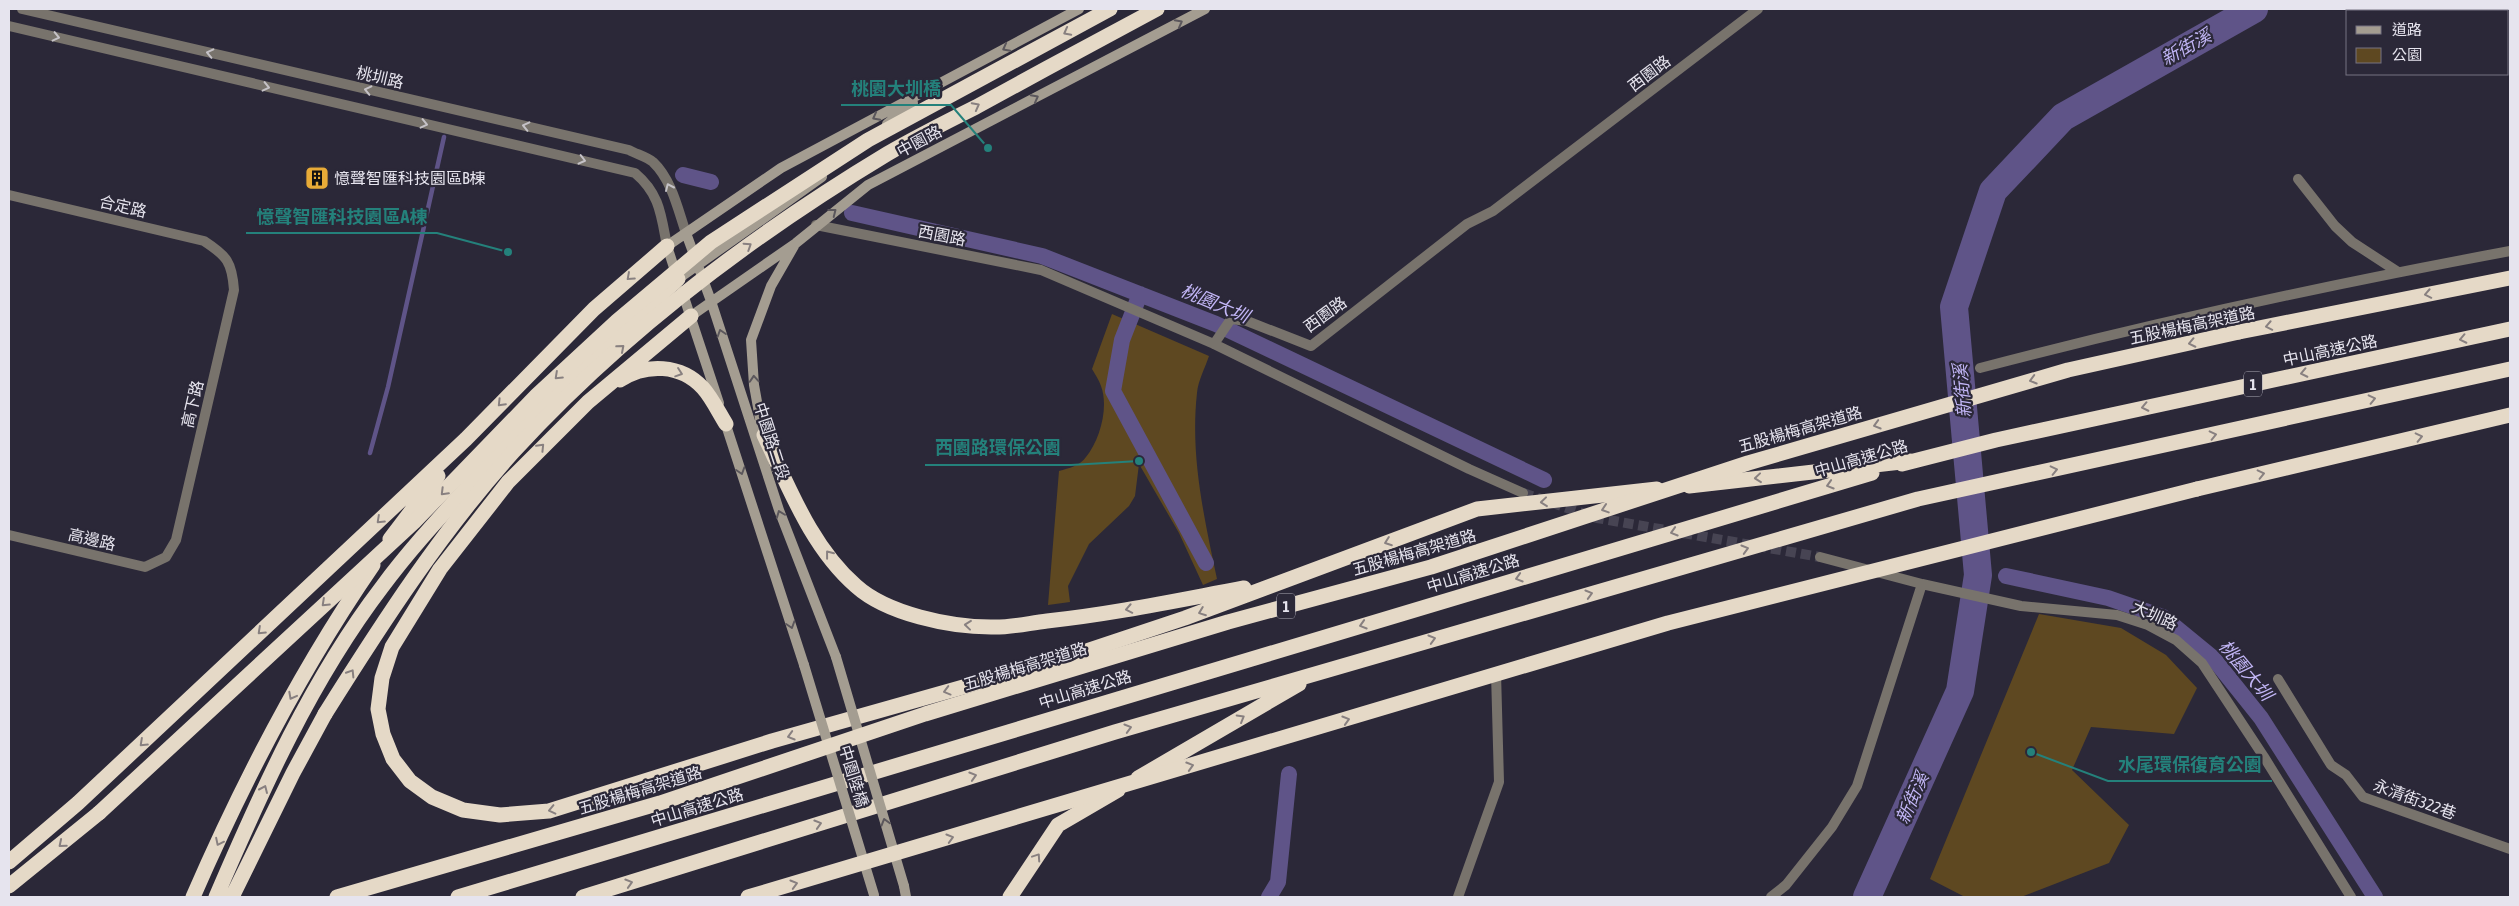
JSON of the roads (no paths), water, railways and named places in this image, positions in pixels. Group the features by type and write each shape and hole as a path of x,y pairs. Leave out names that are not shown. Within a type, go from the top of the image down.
{"highway":[{"path":"9,886 99,813 414,522 545,388 617,321 712,242 868,140 1110,9"},
{"path":"232,897 292,773 325,714 387,615 458,518 526,438 574,389 729,258 888,154 1157,9"},
{"path":"9,862 78,803 466,439 594,309 667,246"},
{"name":"五股楊梅高架道路","path":"337,897 660,804 925,714 1228,622 1431,567 1748,462 2068,370 2239,332 2510,278"},
{"path":"216,897 275,764 332,660 381,588 422,537 511,440 587,364 678,279"},
{"path":"692,316 588,402 508,482 466,534 407,620 392,647 382,678 378,709 382,734 393,759 410,781 432,797 463,810 500,815 549,811 791,736 1062,659 1186,618 1280,581 1477,509 1910,461"},
{"name":"中山高速公路","path":"458,897 1910,461 1996,440 2510,329"},
{"path":"588,402 628,376 651,368 674,370 688,376 703,388 726,424"},
{"path":"583,897 1105,735 1918,499 2007,481 2510,369"},
{"path":"748,897 1668,623 2197,489 2510,415"},
{"path":"764,435 805,520 827,553 856,586 890,606 927,621 991,627 1091,616 1280,581"},
{"path":"193,897 266,745 321,643 405,518 466,439"},
{"path":"381,588 426,548 508,482"},
{"path":"1010,897 1058,825 1318,672"}],"main road":[{"path":"726,424 692,316 667,246 781,168 1080,9"},
{"name":"中園路","path":"692,316 710,301 796,243 868,185 1205,9"},
{"path":"678,279 809,188 935,86"},
{"name":"中園路二段","path":"686,233 768,480 836,657"},
{"path":"768,480 764,435 754,386 751,340 771,286 796,243"},
{"name":"中園陸橋","path":"726,424 804,665 874,896"},
{"name":"中園陸橋","path":"836,657 906,897"}],"street":[{"name":"桃圳路","path":"22,9 629,150 652,161 662,172 670,186 686,233"},
{"name":"西園路","path":"816,225 1041,270 1136,309 1214,344 1232,319 1247,320 1311,346 1466,224 1493,211 1758,9"},
{"path":"9,26 635,173 655,195 667,246"},
{"path":"2298,179 2335,226 2352,242 2398,272"},
{"name":"合定路","path":"9,195 204,241 226,256"},
{"path":"1980,368 2112,333 2398,272 2510,251"},
{"name":"高下路","path":"166,557 176,540 234,290 233,274 226,256"},
{"path":"1214,344 1469,469 1523,493"},
{"name":"高邊路","path":"9,535 146,567 166,557"},
{"path":"1771,897 1786,885 1832,827 1857,786 1922,584 1820,557"},
{"name":"大圳路","path":"1922,584 1935,585 2021,606 2117,615 2148,625 2176,640 2202,664 2264,756 2351,897"},
{"path":"1458,897 1499,782 1496,673"},
{"name":"永清街322巷","path":"2278,679 2331,765 2346,775 2363,798 2510,849"}],"waterway":[{"name":"新街溪","path":"1867,897 1960,691 1978,575 1954,307 1993,191 2063,117 2254,9"},
{"path":"370,453 388,387 444,137"},
{"name":"桃園大圳","path":"683,175 711,182"},
{"name":"桃園大圳","path":"852,213 1042,256 1216,324 1544,480"},
{"path":"1140,294 1122,340 1113,391 1206,563"},
{"name":"桃園大圳","path":"2006,576 2108,598 2163,617 2213,658 2261,718 2375,897"},
{"path":"1269,897 1278,882 1289,774"}],"tunnel":[{"path":"1523,493 1597,518 1820,557"}],"place":[{"name":"桃園大圳橋","path":"988,148"},
{"name":"憶聲智匯科技園區B棟","path":"317,178"},
{"name":"憶聲智匯科技園區A棟","path":"508,252"},
{"name":"西園路環保公園","path":"1139,461"},
{"name":"水尾環保復育公園","path":"2031,752"}]}
